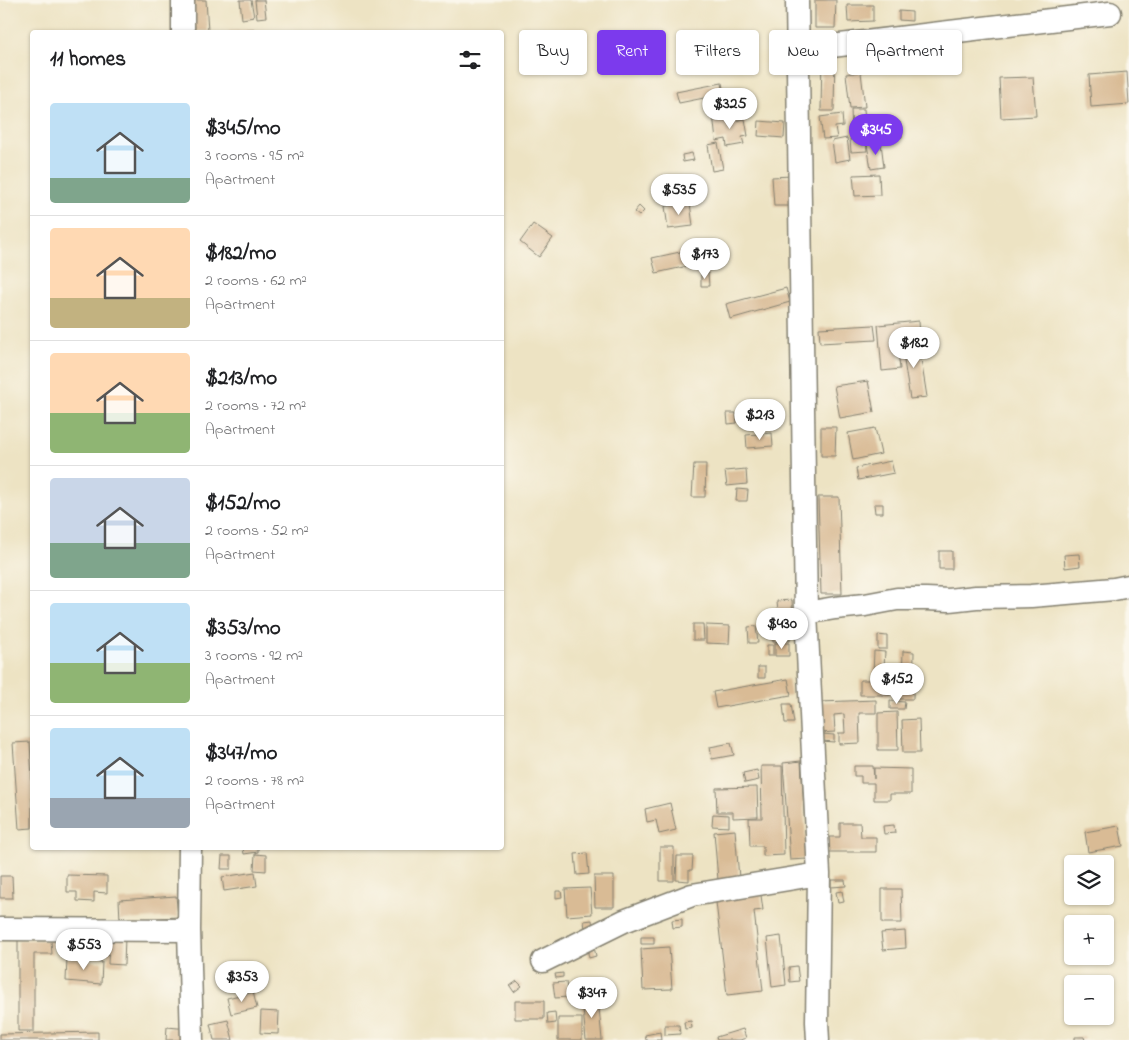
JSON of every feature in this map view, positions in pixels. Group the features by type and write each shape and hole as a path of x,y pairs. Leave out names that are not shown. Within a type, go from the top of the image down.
{"street":[{"path":"183,0 183,30"},
{"path":"797,0 798,30"},
{"path":"837,45 1110,13"},
{"path":"798,75 806,613 819,874 818,1040"},
{"path":"806,613 897,599 949,600 976,597 1031,596 1129,586"},
{"path":"190,850 189,930 192,1040"},
{"path":"543,961 624,921 692,894 819,874"},
{"path":"0,929 189,930"}],"building":[{"path":"193,0 206,0 208,30 195,30"},
{"path":"240,0 251,0 254,17 242,19"},
{"path":"255,0 264,0 266,17 257,18"},
{"path":"815,0 836,0 835,28 815,28"},
{"path":"847,5 873,5 873,21 848,22"},
{"path":"899,11 912,12 912,21 899,20"},
{"path":"1127,72 1129,104 1091,107 1089,75"},
{"path":"846,74 861,75 865,107 850,108"},
{"path":"822,75 835,75 834,111 821,111"},
{"path":"1033,77 1036,116 1001,118 999,78"},
{"path":"722,83 724,94 679,103 676,92"},
{"path":"851,109 864,109 866,134 852,135"},
{"path":"726,112 728,122 745,119 748,136 742,137 744,144 727,147 726,139 716,141 713,114"},
{"path":"842,114 843,126 835,127 837,138 823,139 820,117"},
{"path":"759,121 785,123 784,138 758,136"},
{"path":"900,122 902,137 880,139 878,124"},
{"path":"847,138 850,159 835,162 832,141"},
{"path":"866,138 867,151 851,152 850,139"},
{"path":"718,143 723,169 712,171 708,145"},
{"path":"881,143 884,167 871,169 867,144"},
{"path":"692,153 694,160 683,162 682,155"},
{"path":"879,174 880,195 855,196 853,175"},
{"path":"792,176 792,206 774,206 772,177"},
{"path":"690,203 693,226 668,229 665,206"},
{"path":"639,206 644,211 639,216 634,212"},
{"path":"533,224 553,238 539,257 520,242"},
{"path":"694,249 697,264 656,273 652,258"},
{"path":"701,273 708,273 709,286 701,286"},
{"path":"786,288 790,302 730,319 726,304"},
{"path":"919,321 920,338 897,340 900,369 882,371 878,325"},
{"path":"874,325 876,340 820,343 819,328"},
{"path":"918,340 927,397 910,399 901,342"},
{"path":"868,381 874,412 840,418 834,386"},
{"path":"727,413 736,413 737,423 728,424"},
{"path":"821,427 836,427 835,456 821,456"},
{"path":"875,428 881,454 853,460 848,433"},
{"path":"772,433 773,446 747,448 746,435"},
{"path":"891,461 894,473 858,480 856,468"},
{"path":"694,464 706,464 705,497 692,497"},
{"path":"746,469 747,484 727,486 725,471"},
{"path":"737,489 748,490 747,501 736,501"},
{"path":"818,497 839,497 842,594 821,594"},
{"path":"874,504 883,504 883,513 875,513"},
{"path":"939,551 952,551 952,569 939,569"},
{"path":"1079,554 1080,566 1065,568 1064,555"},
{"path":"792,600 793,625 779,626 777,601"},
{"path":"777,622 779,641 773,642 772,623"},
{"path":"693,624 703,624 704,640 693,640"},
{"path":"706,625 730,626 729,644 706,643"},
{"path":"756,626 758,643 749,643 748,627"},
{"path":"783,632 790,633 790,641 783,640"},
{"path":"878,635 887,636 887,649 878,649"},
{"path":"775,643 789,643 789,656 775,656"},
{"path":"767,645 773,645 773,656 767,656"},
{"path":"874,651 885,652 884,666 894,667 893,676 873,674"},
{"path":"903,651 914,652 913,699 896,699 897,681 902,681"},
{"path":"758,667 765,667 765,678 758,678"},
{"path":"788,679 791,695 716,708 713,692"},
{"path":"860,680 889,680 890,695 860,695"},
{"path":"876,700 876,713 859,713 860,743 839,744 839,733 845,733 844,714 834,715 835,732 820,733 819,702"},
{"path":"890,701 905,702 904,709 890,709"},
{"path":"783,704 791,704 794,723 785,723"},
{"path":"897,712 898,750 878,750 878,713"},
{"path":"919,719 920,753 903,753 902,720"},
{"path":"822,734 834,735 834,742 822,741"},
{"path":"30,742 30,828 19,829 13,743"},
{"path":"731,743 734,755 712,759 710,747"},
{"path":"801,761 807,859 790,860 783,763"},
{"path":"761,766 782,766 784,855 763,856 763,846 750,846 749,818 762,818"},
{"path":"854,766 873,766 874,779 874,768 911,769 911,794 890,794 890,800 874,800 874,783 861,783 861,776 854,776"},
{"path":"757,770 759,780 745,783 743,773"},
{"path":"757,787 758,817 733,818 733,812 717,812 716,788"},
{"path":"670,803 676,830 659,834 656,820 647,822 645,809"},
{"path":"713,814 729,815 729,827 712,826"},
{"path":"840,823 860,823 861,837 876,837 876,852 826,852 825,837 840,837"},
{"path":"894,825 895,833 884,834 883,826"},
{"path":"1119,826 1123,846 1088,852 1085,832"},
{"path":"735,830 739,878 718,880 714,832"},
{"path":"660,847 674,847 674,881 660,881"},
{"path":"243,850 258,850 258,852 244,854"},
{"path":"587,853 589,874 577,875 575,854"},
{"path":"255,854 266,855 266,871 254,870"},
{"path":"222,856 231,856 231,869 221,869"},
{"path":"677,856 693,856 692,870 689,870 689,881 676,880"},
{"path":"255,872 257,886 224,891 222,877"},
{"path":"67,875 107,876 107,893 94,892 94,902 77,901 77,892 67,892"},
{"path":"0,876 12,876 13,898 0,898"},
{"path":"594,876 614,876 614,907 595,907"},
{"path":"831,880 845,880 846,886 831,887"},
{"path":"590,888 592,914 567,916 565,889"},
{"path":"760,888 763,910 754,911 763,991 727,995 715,894"},
{"path":"882,889 901,889 902,923 882,923"},
{"path":"556,891 561,891 562,897 556,898"},
{"path":"842,891 844,902 838,903 836,892"},
{"path":"176,896 178,917 120,920 119,900"},
{"path":"682,919 682,927 673,928 672,920"},
{"path":"592,920 593,928 585,929 584,921"},
{"path":"905,931 906,948 883,950 881,933"},
{"path":"781,936 786,985 772,987 767,938"},
{"path":"109,937 125,937 124,965 108,964"},
{"path":"641,937 654,937 654,944 641,944"},
{"path":"18,940 51,940 52,954 34,954 34,1031 18,1031"},
{"path":"594,947 596,956 589,958 587,948"},
{"path":"669,947 672,989 643,990 641,949"},
{"path":"67,958 102,962 101,984 66,981"},
{"path":"797,966 799,981 790,982 789,967"},
{"path":"563,973 563,977 556,978 555,974"},
{"path":"517,981 522,986 514,992 510,986"},
{"path":"566,982 568,997 555,998 553,983"},
{"path":"253,992 257,1008 231,1014 227,998"},
{"path":"598,997 602,1040 586,1040 582,999"},
{"path":"515,1001 544,1001 544,1019 515,1019"},
{"path":"261,1011 279,1012 278,1034 260,1033"},
{"path":"555,1012 556,1023 548,1024 547,1013"},
{"path":"558,1018 582,1018 582,1040 558,1040"},
{"path":"228,1020 233,1040 214,1040 210,1024"},
{"path":"691,1021 692,1028 685,1029 684,1022"},
{"path":"665,1025 679,1025 680,1034 665,1035"},
{"path":"167,1027 189,1029 188,1040 166,1040"},
{"path":"743,1029 746,1038 740,1040 717,1040 716,1037"},
{"path":"98,1032 98,1040 0,1040 0,1034"},
{"path":"660,1032 661,1040 646,1040 645,1035"},
{"path":"1075,1037 1084,1037 1085,1040 1075,1040"}]}
